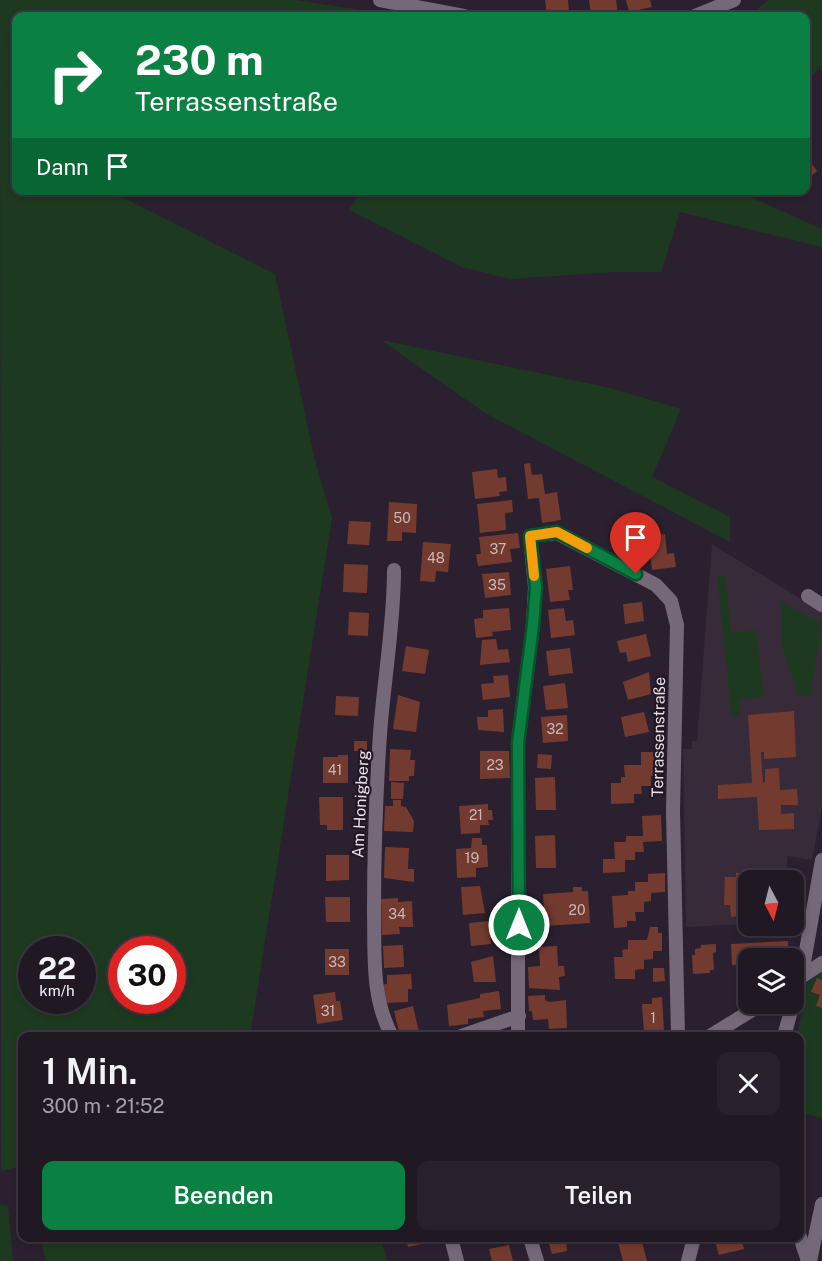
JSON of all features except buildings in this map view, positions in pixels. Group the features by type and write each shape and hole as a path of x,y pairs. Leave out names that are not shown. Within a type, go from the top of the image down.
{"street":[{"path":"380,0 443,12"},
{"path":"705,12 734,0"},
{"name":"Terrassenstraße","path":"519,1016 518,743 536,587 530,536 557,532 656,585 671,601 677,625 673,811 678,1032"},
{"name":"Am Honigberg","path":"390,1032 383,1018 376,991 374,848 380,732 394,602 394,570"},
{"path":"808,596 822,605"},
{"path":"804,948 822,860"},
{"path":"804,975 822,963"},
{"path":"716,1032 746,1014"},
{"path":"785,1032 790,1014"},
{"path":"473,1032 519,1016 518,1032"},
{"path":"809,1261 822,1204"},
{"path":"452,1242 457,1261"},
{"path":"531,1242 537,1261"},
{"path":"688,1261 693,1242"},
{"path":"802,1242 809,1261"}],"shaded area":[{"path":"712,544 822,612 822,808 812,860 787,856 787,870 738,870 738,924 686,927 683,749 692,749 692,741 697,741"}],"green space":[{"path":"0,0 296,0 373,12 12,12 12,195 118,195 275,274 315,461 332,518 251,1032 18,1032 18,1167 1,1171"},
{"path":"768,0 822,0 822,65 810,78 810,12 754,12"},
{"path":"358,195 746,195 822,229 822,247 680,212 661,272 615,272 510,279 462,267 349,210"},
{"path":"381,340 610,388 681,409 652,477 730,517 730,542 485,413"},
{"path":"725,575 731,632 756,630 764,697 739,699 740,716 732,717 717,576"},
{"path":"781,602 822,624 810,698 798,693 782,647"},
{"path":"822,971 822,1118 804,1113 804,1032 798,1032 801,1014 804,1014 807,983"},
{"path":"0,1205 8,1206 13,1261 0,1261"},
{"path":"41,1242 382,1242 387,1261 46,1261"}],"slow traffic":[{"path":"534,576 530,536 557,532 587,548"}],"route":[{"path":"519,925 518,743 536,587 530,536 557,532 636,574"}]}
